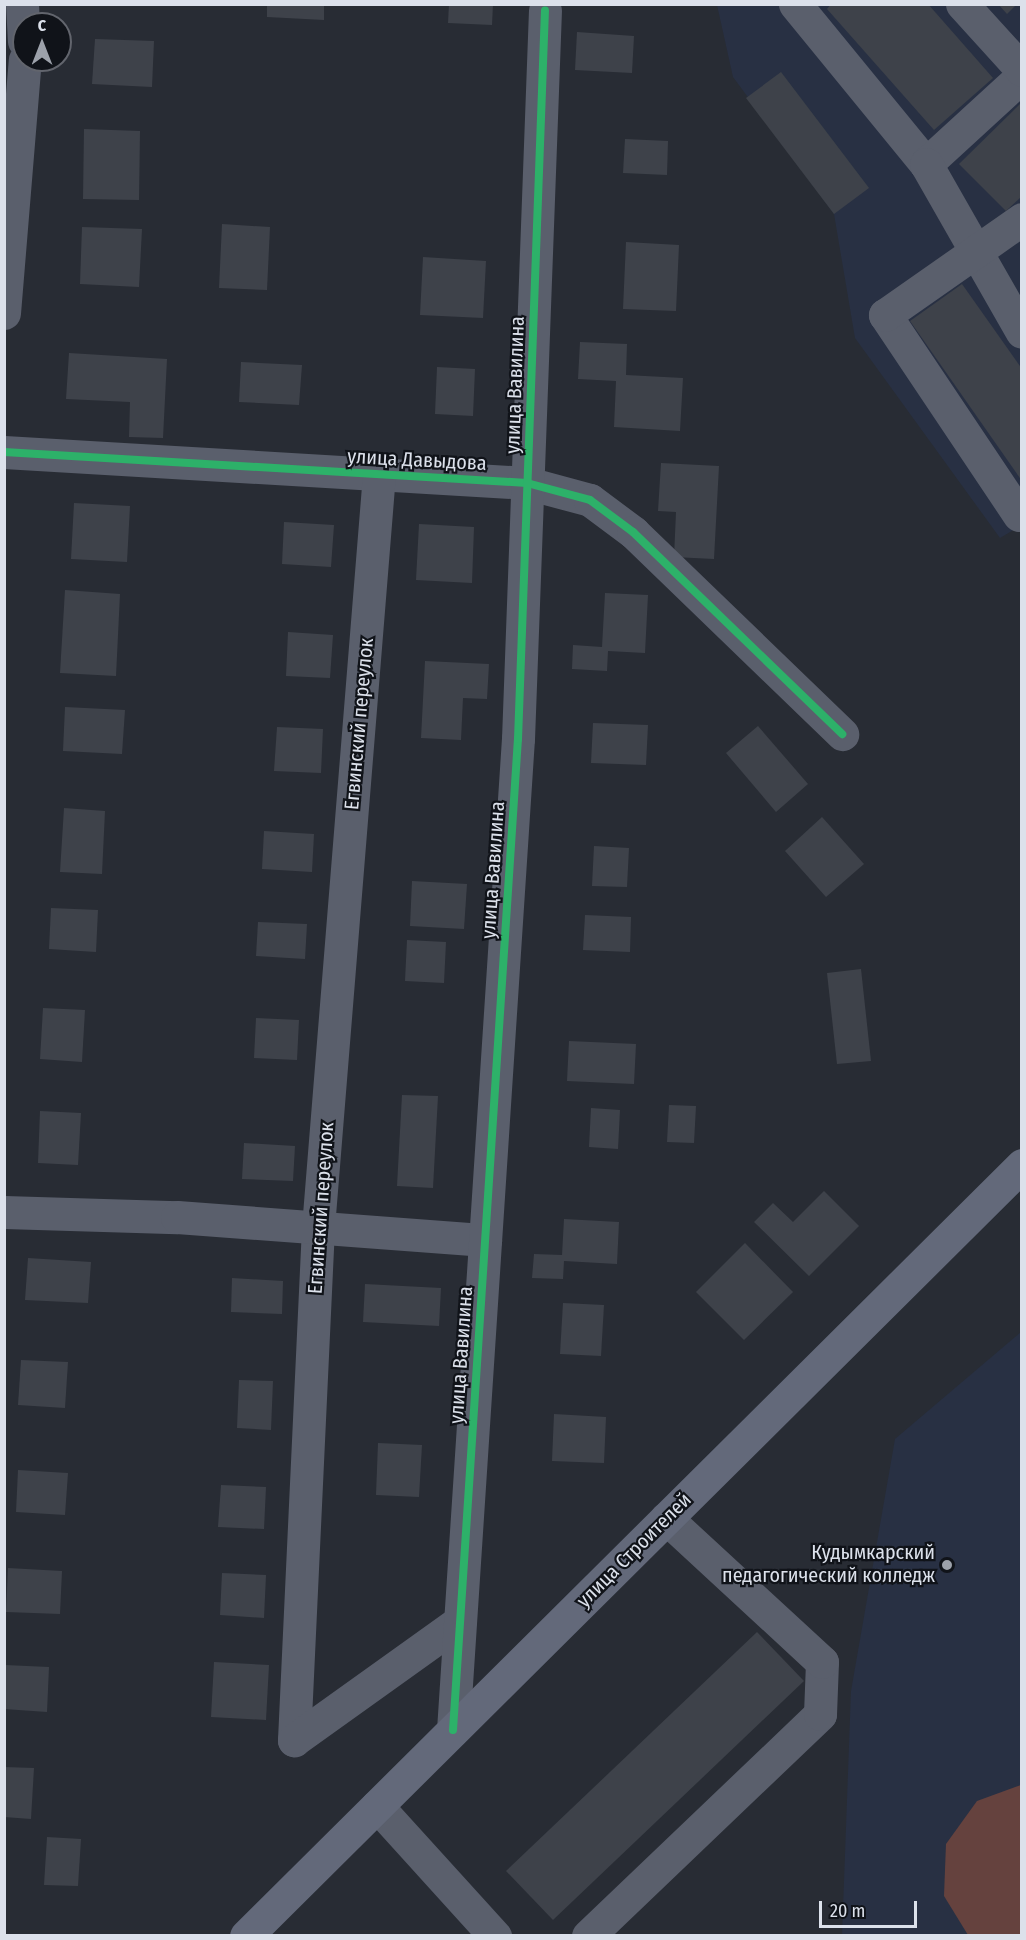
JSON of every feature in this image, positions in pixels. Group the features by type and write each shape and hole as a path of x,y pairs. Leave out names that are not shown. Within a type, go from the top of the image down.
{"main road":[{"name":"улица Строителей","path":"246,1935 1022,1165"}],"street":[{"path":"795,4 926,164 1022,332"},
{"path":"962,4 1022,70"},
{"name":"улица Вавилина","path":"453,1730 518,739 545,11"},
{"path":"4,313 24,72"},
{"path":"926,164 1022,76"},
{"path":"1019,515 885,315 1022,219"},
{"name":"улица Давыдова","path":"4,452 527,483 590,500 633,532 842,734"},
{"name":"Егвинский переулок","path":"379,474 318,1227 294,1740 460,1621"},
{"path":"4,1212 318,1227 485,1240"},
{"path":"588,1935 820,1714 822,1662 666,1518"},
{"path":"376,1806 495,1935"}],"shaded area":[{"path":"717,5 1021,5 1022,525 1000,538 855,338 834,214 733,77"},
{"name":"Кудымкарский педагогический колледж","path":"1021,1332 1021,1935 842,1936 851,1691 895,1439"},
{"path":"1021,1785 1021,1935 968,1935 944,1896 946,1844 977,1801"}],"building":[{"path":"267,4 324,4 324,20 267,17"},
{"path":"449,4 493,4 492,25 448,23"},
{"path":"831,4 928,4 993,78 934,130 827,9"},
{"path":"998,4 1017,4 1007,14"},
{"path":"577,32 634,36 632,73 575,70"},
{"path":"95,39 154,41 152,87 92,84"},
{"path":"781,72 869,188 834,214 746,98"},
{"path":"1022,102 1022,196 1006,211 959,164"},
{"path":"84,129 140,131 139,200 83,199"},
{"path":"625,139 668,141 667,175 623,173"},
{"path":"222,224 270,227 267,290 219,288"},
{"path":"82,227 142,229 139,287 80,284"},
{"path":"626,242 679,245 676,311 623,309"},
{"path":"423,257 486,261 483,318 420,315"},
{"path":"962,284 1022,369 1022,481 910,321"},
{"path":"580,342 627,344 626,375 683,378 680,431 614,427 616,381 578,379"},
{"path":"69,353 167,359 163,438 129,437 130,402 66,399"},
{"path":"241,362 302,365 299,405 239,402"},
{"path":"437,367 475,369 473,416 435,414"},
{"path":"661,463 719,466 714,559 674,557 676,512 658,511"},
{"path":"74,503 130,506 127,562 71,559"},
{"path":"284,522 334,525 331,567 282,564"},
{"path":"419,524 474,527 472,583 416,580"},
{"path":"65,590 120,594 116,676 60,673"},
{"path":"605,593 648,595 645,653 608,651 607,671 572,669 573,645 602,647"},
{"path":"288,632 333,635 330,678 286,676"},
{"path":"425,661 489,664 487,699 463,698 461,740 421,738"},
{"path":"65,707 125,710 122,754 63,751"},
{"path":"593,723 648,725 646,765 591,763"},
{"path":"758,726 808,784 776,812 726,753"},
{"path":"277,727 323,729 321,773 274,771"},
{"path":"64,808 105,811 102,874 60,872"},
{"path":"822,817 864,864 826,897 785,851"},
{"path":"264,831 314,834 312,872 262,869"},
{"path":"594,846 629,848 627,887 592,886"},
{"path":"412,881 467,884 464,929 410,926"},
{"path":"51,908 98,910 96,952 49,949"},
{"path":"585,915 631,917 630,952 583,950"},
{"path":"258,922 307,924 305,959 256,956"},
{"path":"407,940 446,942 444,983 405,981"},
{"path":"861,969 871,1061 837,1064 827,973"},
{"path":"43,1008 85,1010 82,1062 40,1059"},
{"path":"256,1018 299,1020 297,1060 254,1058"},
{"path":"569,1041 636,1044 634,1084 567,1081"},
{"path":"402,1095 438,1096 433,1188 397,1186"},
{"path":"669,1105 696,1106 694,1143 667,1142"},
{"path":"591,1108 620,1110 618,1149 589,1147"},
{"path":"40,1111 81,1113 78,1165 38,1163"},
{"path":"244,1143 295,1146 293,1181 242,1179"},
{"path":"824,1191 859,1226 809,1276 754,1222 773,1203 793,1222"},
{"path":"564,1219 619,1222 617,1264 564,1261 563,1279 532,1278 534,1254 562,1255"},
{"path":"745,1243 793,1292 744,1340 696,1292"},
{"path":"28,1258 91,1262 88,1303 25,1300"},
{"path":"232,1278 283,1281 282,1314 231,1312"},
{"path":"365,1284 441,1288 439,1326 363,1322"},
{"path":"563,1303 604,1305 601,1356 560,1354"},
{"path":"21,1360 68,1362 65,1408 18,1405"},
{"path":"239,1380 273,1381 271,1430 237,1428"},
{"path":"554,1414 606,1417 604,1463 552,1461"},
{"path":"378,1443 422,1445 419,1497 376,1495"},
{"path":"18,1470 68,1473 65,1515 16,1512"},
{"path":"221,1485 266,1487 264,1529 218,1527"},
{"path":"8,1568 62,1571 60,1614 6,1612"},
{"path":"222,1573 266,1575 264,1618 220,1615"},
{"path":"757,1632 804,1681 553,1920 506,1871"},
{"path":"214,1662 269,1665 266,1720 211,1717"},
{"path":"5,1665 49,1667 47,1712 4,1709"},
{"path":"4,1767 34,1768 31,1819 4,1817"},
{"path":"47,1837 81,1839 78,1886 44,1885"}],"cycle path":[{"path":"453,1730 518,739 545,11"},
{"path":"4,452 527,483 590,500 633,532 842,734"}],"place":[{"name":"Кудымкарский педагогический колледж","path":"947,1565"}]}
